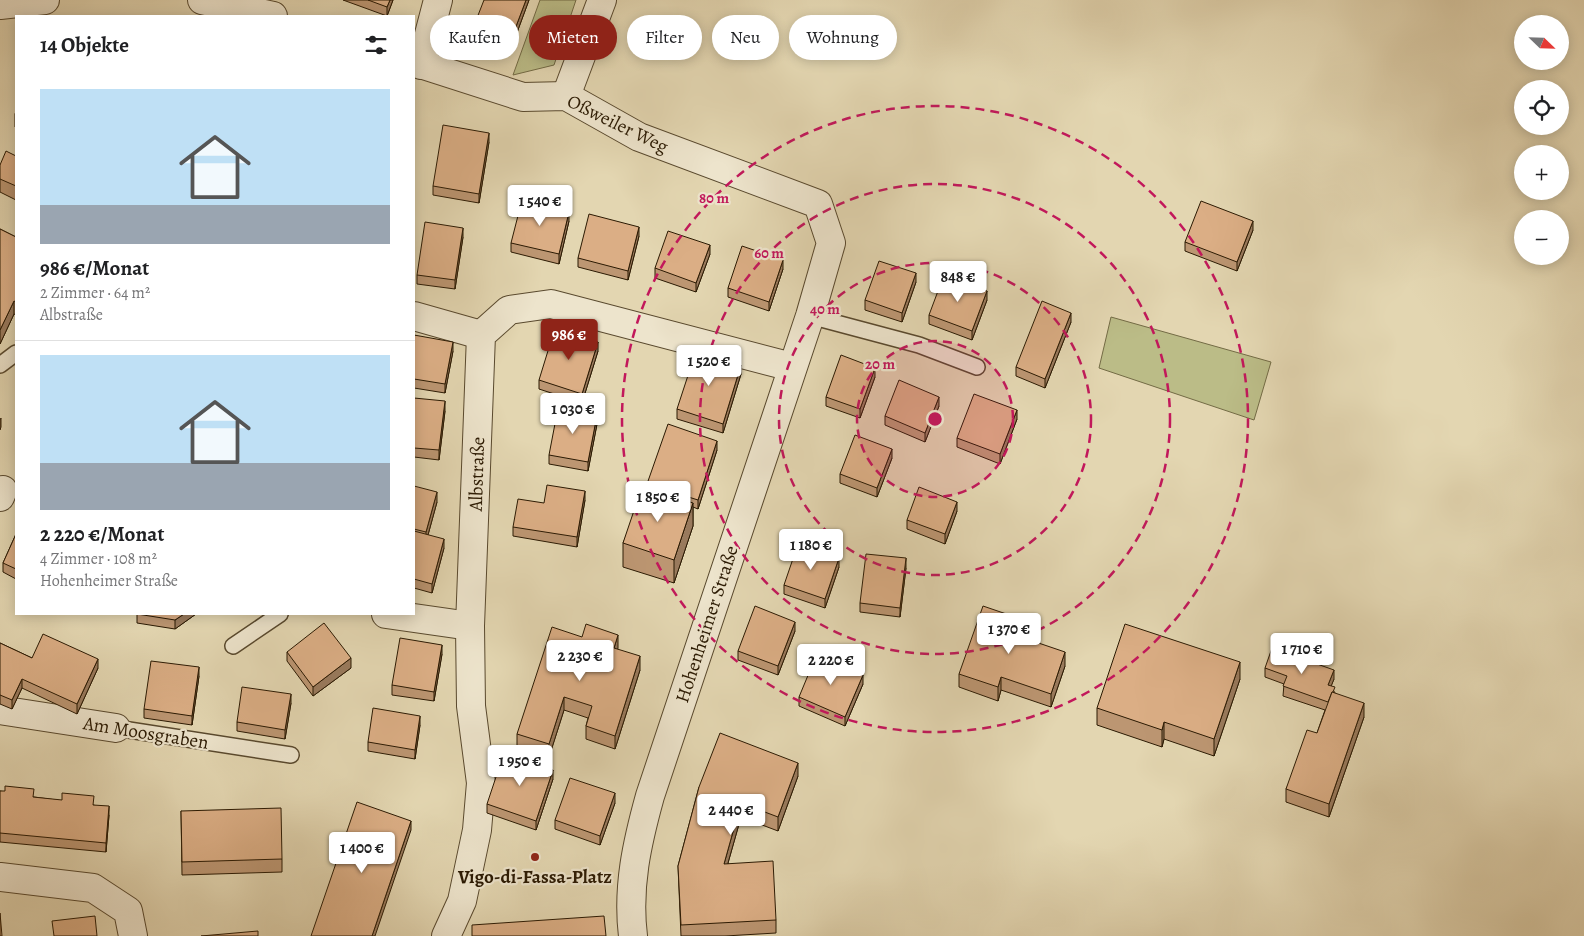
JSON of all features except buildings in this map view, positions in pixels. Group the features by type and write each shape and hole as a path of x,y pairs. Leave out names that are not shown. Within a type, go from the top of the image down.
{"street":[{"path":"0,5 45,0"},
{"path":"202,0 268,10"},
{"path":"417,63 438,0"},
{"path":"566,96 602,0"},
{"name":"Oßweiler Weg","path":"417,63 522,96 566,96 639,138 818,204"},
{"name":"Hohenheimer Straße","path":"633,936 632,877 639,837 650,796 810,316 832,243 818,204"},
{"path":"415,316 481,335 509,310 551,304 792,367"},
{"name":"Albstraße","path":"446,936 462,901 477,830 481,783 471,706 470,626 481,335"},
{"path":"393,615 470,626"},
{"name":"Am Moosgraben","path":"0,710 116,728"},
{"path":"0,877 93,888 128,911 133,936"}],"lane":[{"path":"810,316 919,345 977,368"},
{"path":"0,365 15,354"},
{"path":"233,646 279,615"},
{"name":"Am Moosgraben","path":"116,728 291,756"}],"green space":[{"path":"540,0 576,0 571,15 535,15"},
{"path":"529,31 529,60 556,60 554,65 513,75"},
{"path":"1111,317 1271,362 1254,420 1099,368"}],"place":[{"name":"Vigo-di-Fassa-Platz","path":"535,857"}]}
